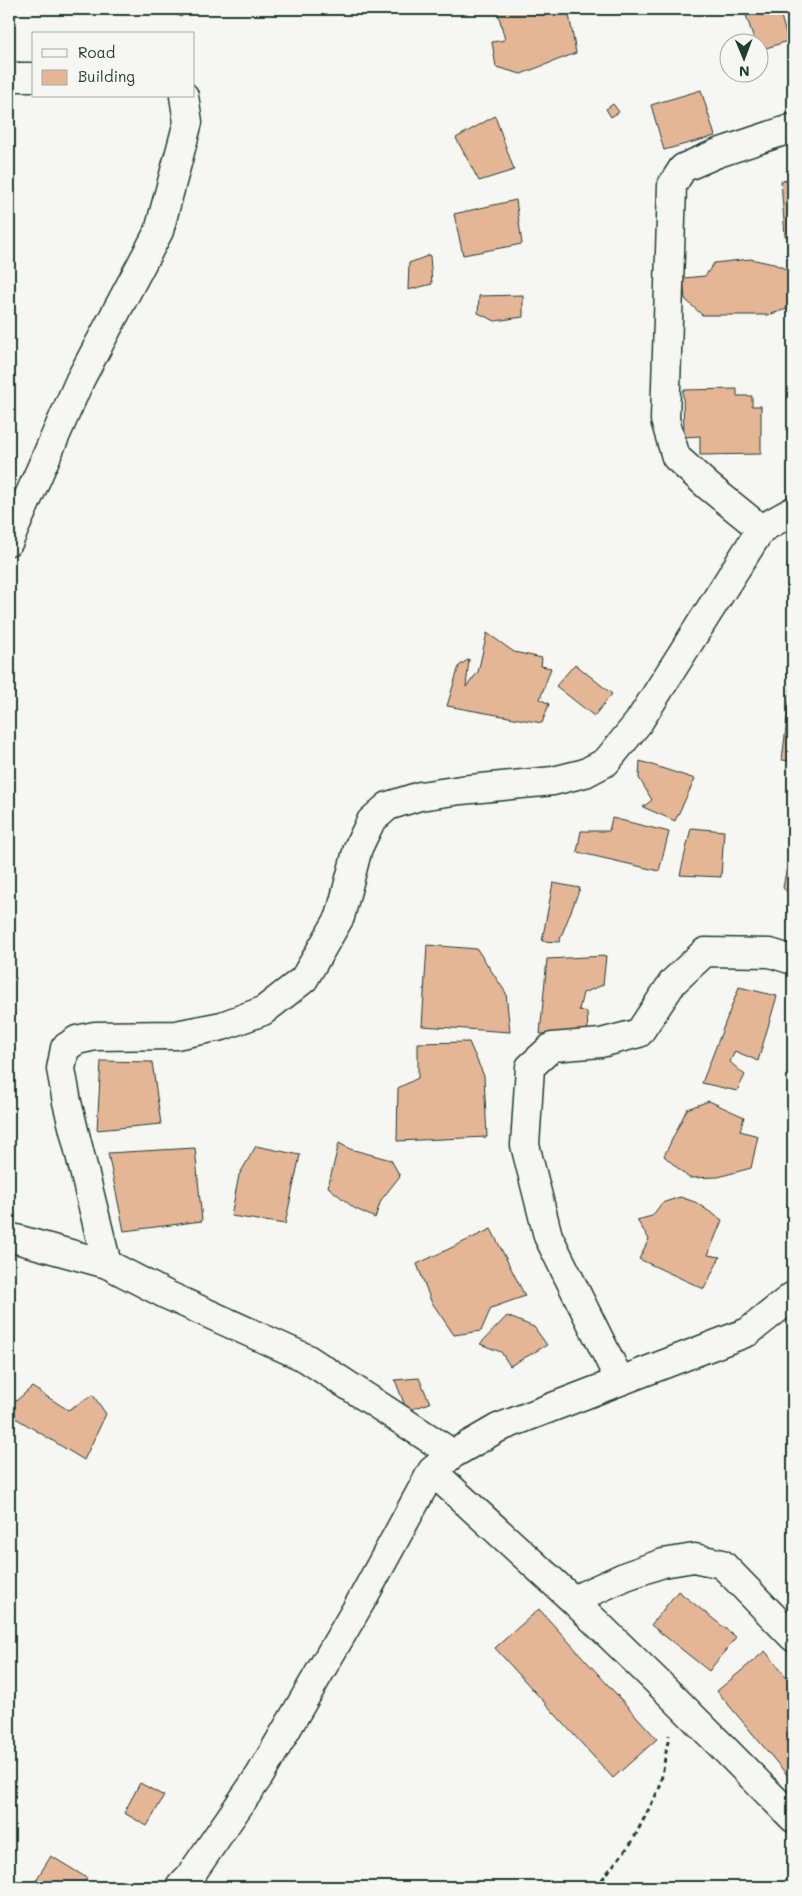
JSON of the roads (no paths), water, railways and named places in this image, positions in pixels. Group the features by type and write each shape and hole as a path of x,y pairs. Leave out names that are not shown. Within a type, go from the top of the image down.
{"street":[{"path":"9,77 32,77"},
{"path":"9,541 80,380 159,230 188,122 184,98"},
{"path":"761,529 676,457 666,420 672,185 683,168 718,153 793,128"},
{"path":"107,1264 67,1102 61,1069 65,1048 77,1040 95,1036 176,1035 222,1026 263,1011 304,979 340,917 358,848 372,821 388,806 428,795 553,781 585,773 606,762 638,723 761,529 793,511"},
{"path":"620,1381 548,1236 525,1145 530,1067 552,1047 601,1042 639,1033 673,982 705,952 770,953 793,960"},
{"path":"9,1236 107,1264 167,1296 306,1358 453,1454"},
{"path":"180,1887 190,1876 260,1775 364,1596 432,1471 453,1454 498,1428 748,1332 793,1296"},
{"path":"432,1471 572,1600 674,1698 793,1818"},
{"path":"572,1600 626,1576 664,1563 694,1558 722,1564 793,1637"}]}
